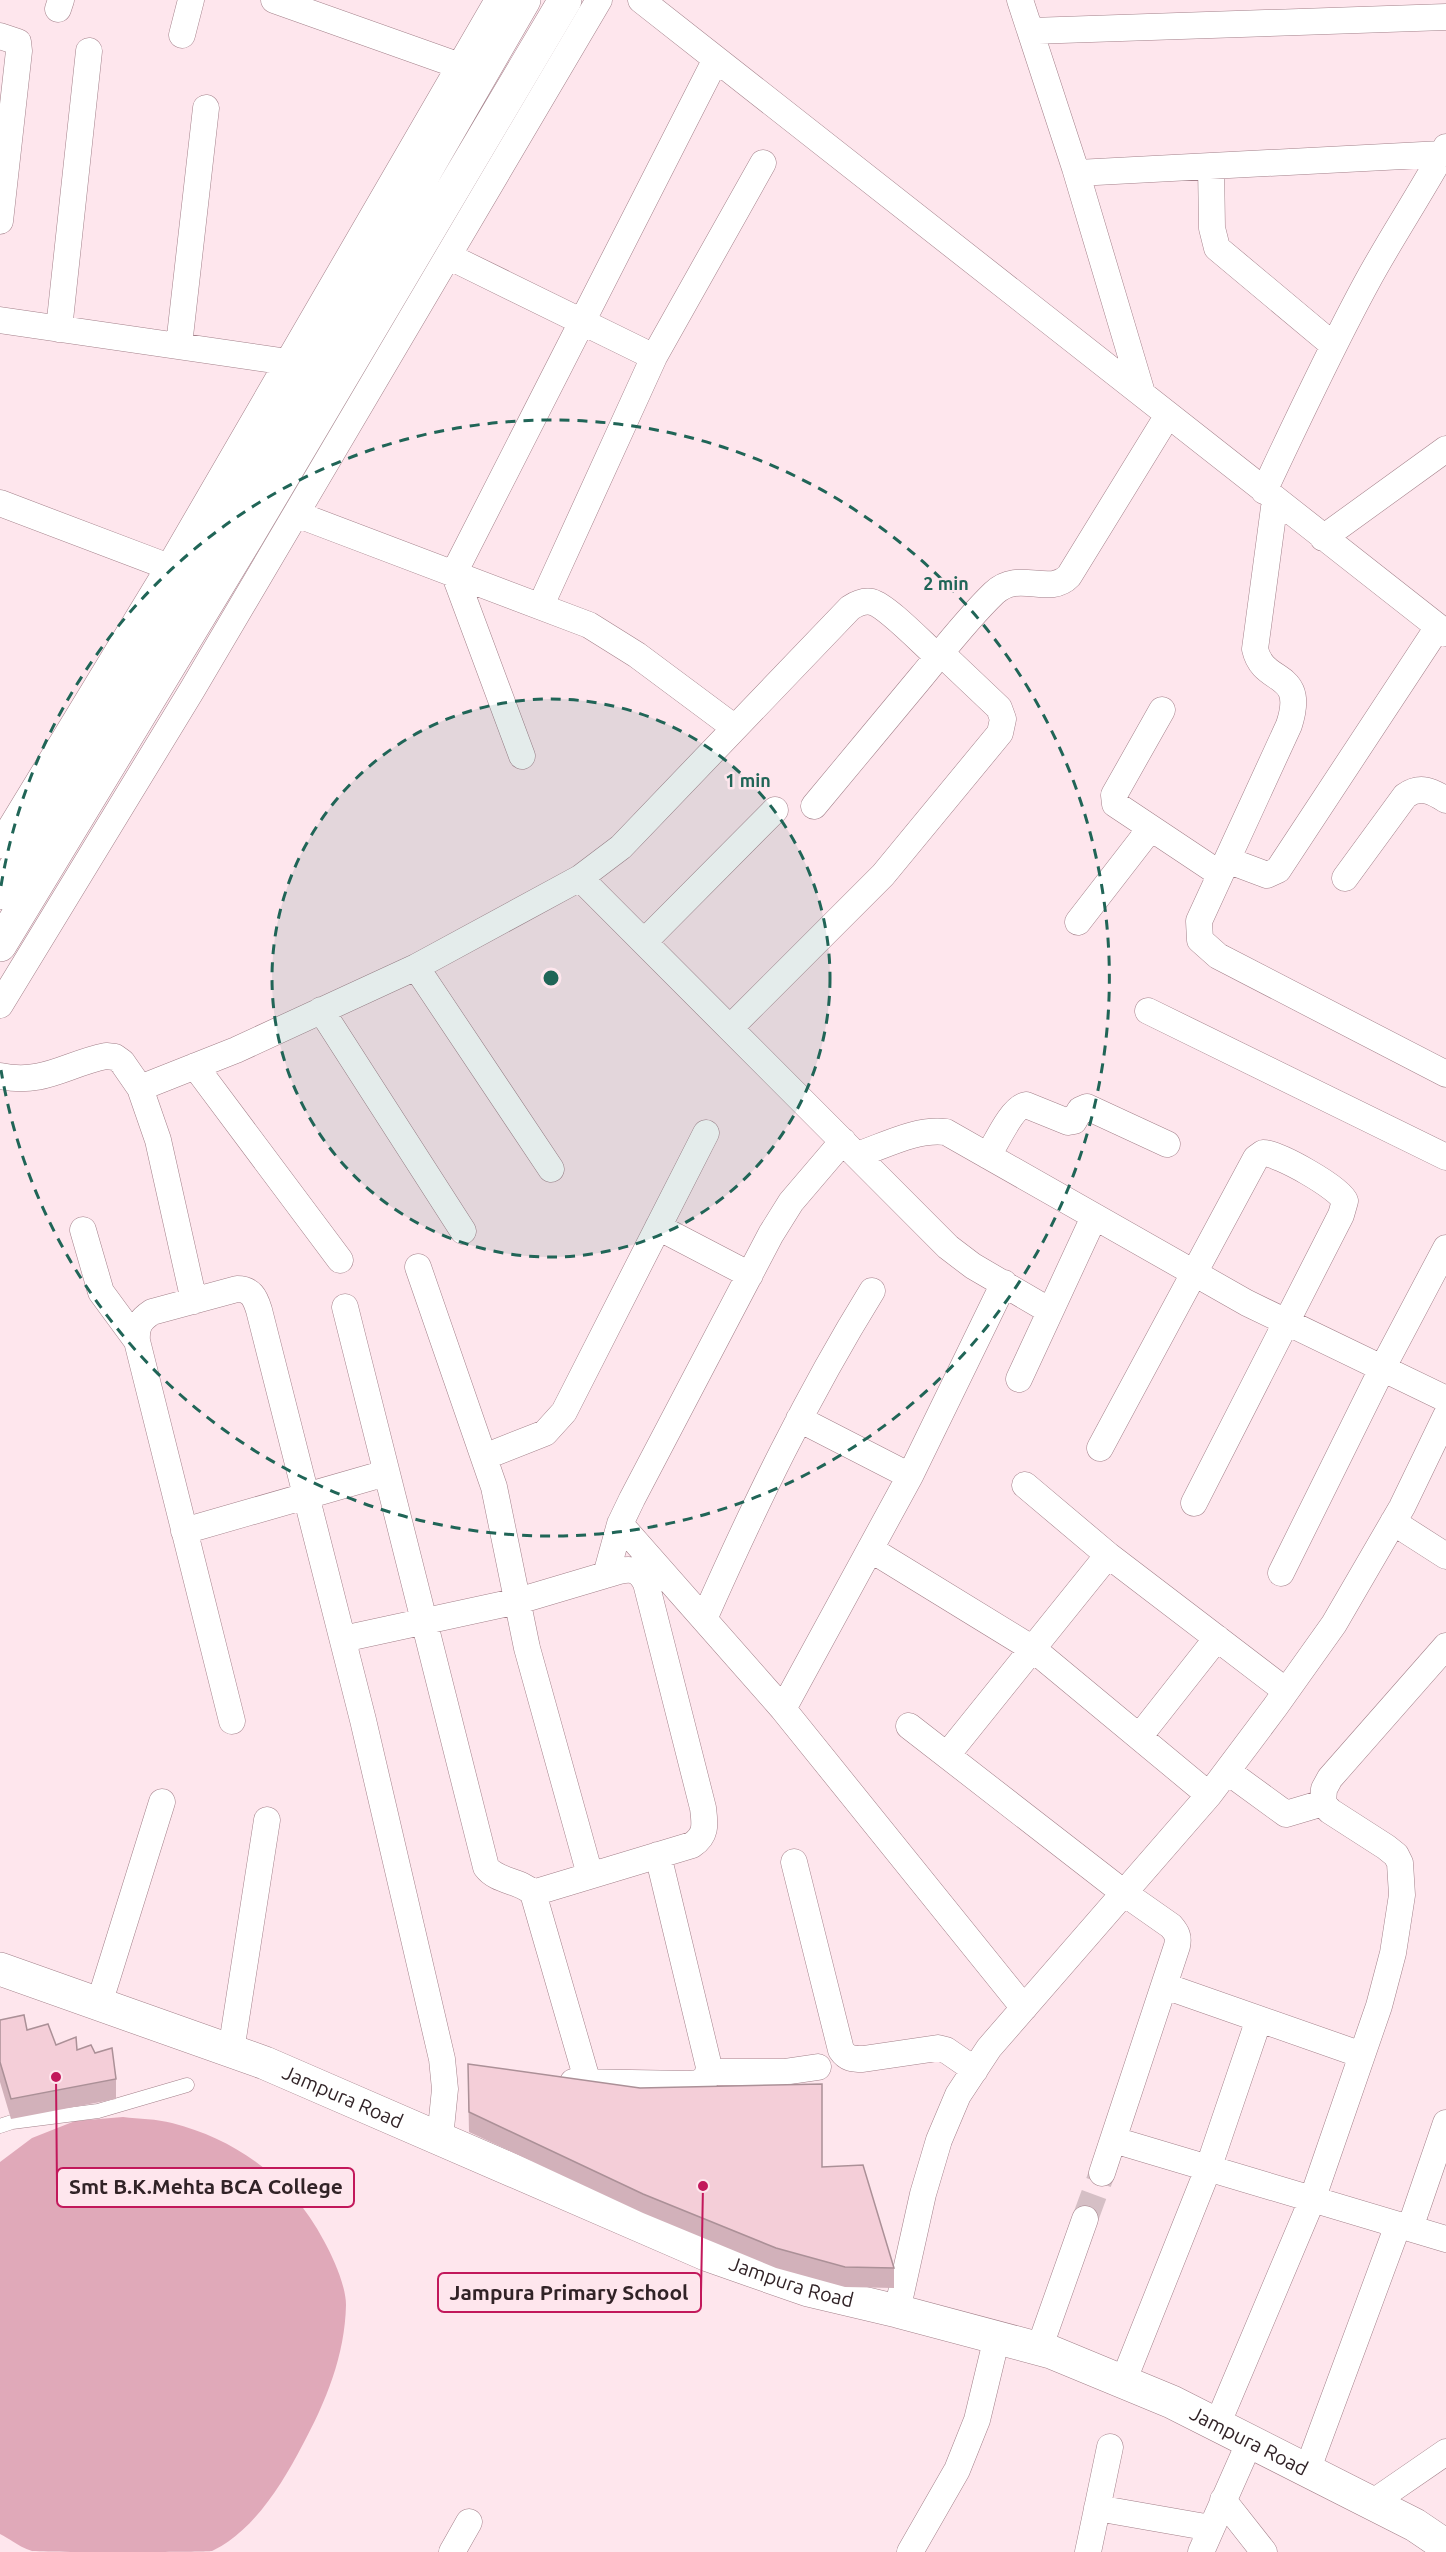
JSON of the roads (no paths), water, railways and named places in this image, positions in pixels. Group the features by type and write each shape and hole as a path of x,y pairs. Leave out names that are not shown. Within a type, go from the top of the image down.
{"main road":[{"path":"0,893 228,513 524,0"},
{"path":"0,945 247,537 564,0"},
{"name":"Jampura Road","path":"0,1969 231,2051 708,2254 808,2290 1039,2349 1123,2382 1172,2402 1372,2503 1415,2525 1446,2546"}],"street":[{"path":"182,35 191,0"},
{"path":"274,0 460,66"},
{"path":"0,845 170,567 498,0"},
{"path":"0,1005 296,514 599,0"},
{"path":"641,0 1442,630 1278,870 1267,875 1223,867 1150,829 1119,808 1113,800 1162,710"},
{"path":"1020,0 1077,173 1142,393"},
{"path":"1031,31 1382,10 1446,17"},
{"path":"0,36 18,42 19,51 0,221"},
{"path":"59,329 90,51"},
{"path":"522,756 454,573 716,59"},
{"path":"180,345 206,108"},
{"path":"1077,173 1444,150"},
{"path":"1444,150 1421,195 1369,279 1333,345 1270,496 1255,648 1262,664 1290,687 1294,702 1288,725 1199,921 1200,940 1218,956 1446,1074"},
{"path":"541,605 654,357 763,164"},
{"path":"1211,166 1212,228 1217,248 1333,345"},
{"path":"448,256 654,357"},
{"path":"0,320 288,362"},
{"path":"814,806 939,655 995,592 1005,585 1025,581 1055,585 1063,583 1168,415"},
{"path":"1323,538 1444,453"},
{"path":"0,503 170,567"},
{"path":"296,514 589,625 637,655 735,728"},
{"path":"140,1088 195,1066 416,967 580,878 621,847 850,608 857,603 871,602 883,608 999,708 1003,719 1000,733 883,875 730,1028"},
{"path":"1345,878 1405,796 1412,790 1431,791 1446,800"},
{"path":"644,942 775,810"},
{"path":"1078,922 1150,829"},
{"path":"580,878 948,1247 973,1266 1050,1311"},
{"path":"416,967 551,1169"},
{"path":"321,1010 463,1231"},
{"path":"1148,1011 1446,1157"},
{"path":"0,1076 22,1079 50,1076 106,1056 115,1057 122,1062 140,1088 158,1140 194,1301"},
{"path":"195,1066 340,1260"},
{"path":"988,1156 1015,1112 1022,1105 1068,1122 1074,1121 1080,1110 1087,1107 1167,1144"},
{"path":"606,1575 620,1524 750,1275 791,1202 850,1148 935,1131 946,1132 1194,1273 1446,1399"},
{"path":"484,1457 545,1433 564,1412 706,1133"},
{"path":"1100,1448 1256,1158 1263,1153 1275,1156 1338,1191 1345,1201 1341,1215 1194,1503"},
{"path":"1019,1379 1094,1217"},
{"path":"658,1227 750,1275"},
{"path":"83,1230 101,1292 136,1341"},
{"path":"1281,1573 1382,1369 1446,1248"},
{"path":"418,1268 494,1487 527,1648 590,1875"},
{"path":"783,1709 910,1476 1004,1283"},
{"path":"232,1721 136,1341 138,1324 152,1312 237,1289 245,1289 255,1299 456,2075 440,2138"},
{"path":"704,1619 758,1498 838,1346 872,1291"},
{"path":"345,1307 486,1867 490,1873 527,1887 533,1893 588,2083"},
{"path":"897,2311 923,2194 939,2140 958,2095 989,2048 1209,1795 1286,1691 1334,1624 1393,1522 1446,1416"},
{"path":"800,1419 910,1476"},
{"path":"184,1531 386,1473"},
{"path":"1025,1485 1108,1555 1286,1691"},
{"path":"1393,1522 1446,1556"},
{"path":"620,1524 783,1709 1024,2008"},
{"path":"870,1549 1033,1649 1209,1795"},
{"path":"947,1755 1108,1555"},
{"path":"343,1639 518,1601 630,1569 641,1575 646,1583 703,1808 705,1826 699,1840 692,1845 533,1893"},
{"path":"1139,1737 1217,1638"},
{"path":"1217,2425 1312,2200 1387,1979 1402,1895 1402,1875 1396,1855 1330,1810 1323,1803 1324,1789 1330,1778 1446,1646"},
{"path":"909,1726 1176,1931 1177,1946 1165,1986 1102,2173"},
{"path":"1227,1771 1286,1814 1323,1803"},
{"path":"99,2004 162,1802"},
{"path":"231,2051 267,1820"},
{"path":"552,2081 689,2084 704,2080 709,2072 658,1855"},
{"path":"794,1862 841,2050 845,2056 863,2059 938,2048 946,2050 975,2070"},
{"path":"1165,1986 1362,2055"},
{"path":"1123,2382 1208,2169 1259,2019"},
{"path":"709,2072 783,2072 818,2067"},
{"path":"1307,2470 1446,2124"},
{"path":"1114,2140 1446,2239"},
{"path":"1039,2349 1085,2219"},
{"path":"910,2552 957,2470 976,2420 997,2337"},
{"path":"1202,2552 1250,2442"},
{"path":"1088,2552 1110,2447"},
{"path":"1372,2503 1446,2452"},
{"path":"1223,2500 1264,2552"},
{"path":"1097,2508 1211,2528"},
{"path":"452,2552 469,2522"}],"lane":[{"path":"0,2126 12,2122 98,2111 187,2085"}],"tunnel":[{"path":"1085,2219 1102,2173"}],"place":[{"name":"Smt B.K.Mehta BCA College","path":"56,2077"},
{"name":"Jampura Primary School","path":"703,2186"}]}
